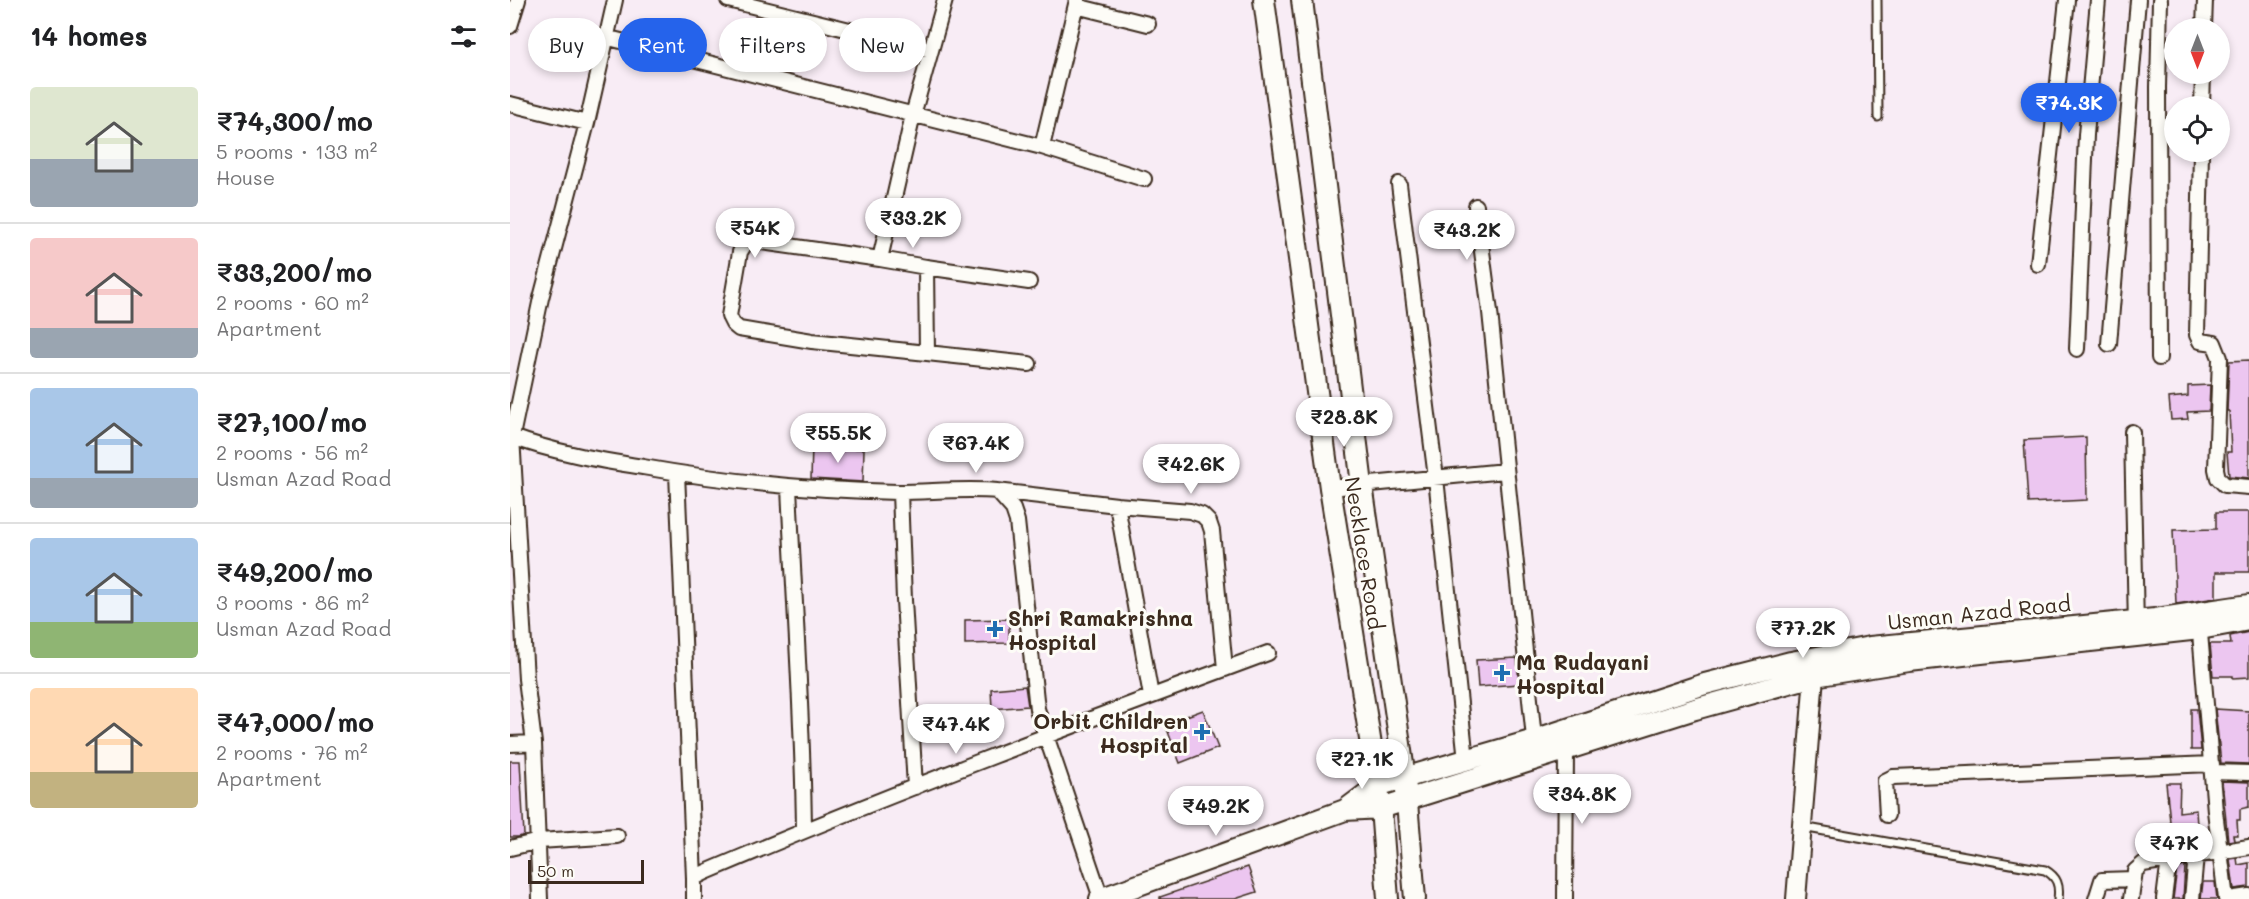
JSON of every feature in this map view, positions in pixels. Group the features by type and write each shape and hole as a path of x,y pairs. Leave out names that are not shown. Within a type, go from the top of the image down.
{"main road":[{"name":"Necklace Road","path":"1264,0 1330,488 1381,808 1388,899"},
{"name":"Necklace Road","path":"1302,0 1362,485 1405,778 1416,899"},
{"name":"Usman Azad Road","path":"2199,621 2249,605"},
{"name":"Usman Azad Road","path":"1101,899 1345,810 1377,786 1466,760 1536,750 1566,750 1749,693 1814,676 2136,628 2199,621 2249,620"},
{"name":"Usman Azad Road","path":"1345,810 1381,808 1407,800 1705,684 1791,662 1870,647 2136,628"}],"street":[{"path":"510,26 518,0"},
{"path":"606,33 615,0"},
{"path":"728,0 931,50"},
{"path":"880,259 913,115 945,0"},
{"path":"2038,264 2067,0"},
{"path":"2077,349 2086,135 2098,0"},
{"path":"2109,344 2138,0"},
{"path":"2159,358 2160,0"},
{"path":"2204,18 2205,0"},
{"path":"1042,147 1076,3 1148,24"},
{"path":"606,37 1042,147 1144,179"},
{"path":"540,899 534,742 526,679 511,436 541,298 587,123 598,72"},
{"path":"510,104 587,123"},
{"path":"2201,162 2197,335 2200,341 2214,343 2220,358 2216,469 2218,478 2225,485 2249,487"},
{"path":"1399,184 1436,478 1466,760"},
{"path":"1476,206 1490,312 1536,750"},
{"path":"1029,282 754,241 745,244 740,252 729,316 733,324 740,329 813,341 1029,364"},
{"path":"926,267 927,352"},
{"path":"2132,432 2136,628"},
{"path":"511,436 589,458 676,473 789,487 900,492 997,491 1202,514 1209,522 1212,531 1225,669"},
{"path":"1330,488 1505,471"},
{"path":"676,473 694,899"},
{"path":"789,487 803,743 804,831"},
{"path":"997,491 1013,510 1017,521 1038,709 1101,899"},
{"path":"900,492 915,786"},
{"path":"1117,505 1151,696"},
{"path":"2199,621 2220,851 2227,899 2249,896"},
{"path":"694,878 915,786 1268,653"},
{"path":"1796,899 1800,827 1814,676"},
{"path":"510,744 534,742"},
{"path":"1566,750 1566,899"},
{"path":"1887,815 1885,781 1893,777 2212,768 2249,773"},
{"path":"510,848 539,842 617,836"},
{"path":"2131,899 2139,866 2249,847"},
{"path":"2192,899 2196,855"},
{"path":"2164,899 2169,859"},
{"path":"2096,899 2100,883 2105,879 2134,879"}],"lane":[{"path":"1877,0 1878,117"},
{"path":"1800,827 2045,870 2054,876 2059,885 2058,899"}],"building":[{"path":"2249,360 2249,478 2229,476 2227,452 2231,452 2229,411 2227,411 2229,361"},
{"path":"2210,385 2209,411 2187,412 2188,419 2171,420 2169,398 2188,396 2188,386"},
{"path":"2086,437 2087,500 2028,503 2024,440"},
{"path":"812,447 864,449 863,482 811,479"},
{"path":"2216,512 2249,512 2249,572 2216,572 2216,598 2176,604 2173,530 2216,529"},
{"path":"1009,619 1009,643 965,644 965,620"},
{"path":"2249,632 2249,677 2213,676 2210,644 2231,644 2230,636"},
{"path":"1517,658 1519,684 1478,687 1476,660"},
{"path":"1025,686 1028,706 992,709 991,689"},
{"path":"2191,709 2197,709 2201,750 2191,750"},
{"path":"2215,709 2249,711 2249,764 2221,763"},
{"path":"1203,710 1218,748 1180,763 1165,724"},
{"path":"510,761 520,761 524,835 519,837 510,837"},
{"path":"2222,781 2249,782 2249,807 2240,809 2240,820 2237,820 2238,835 2233,835 2234,840 2228,841"},
{"path":"2166,783 2180,783 2179,812 2196,810 2197,826 2194,826 2194,839 2172,841"},
{"path":"2237,858 2238,865 2249,863 2249,887 2234,889 2230,859"},
{"path":"2185,866 2183,899 2173,899 2177,868"},
{"path":"1248,867 1257,892 1235,899 1160,899 1160,897"},
{"path":"2203,882 2215,882 2217,899 2201,899"}],"place":[{"name":"Shri Ramakrishna Hospital","path":"995,629"},
{"name":"Ma Rudayani Hospital","path":"1502,673"},
{"name":"Orbit Children Hospital","path":"1202,732"}]}
